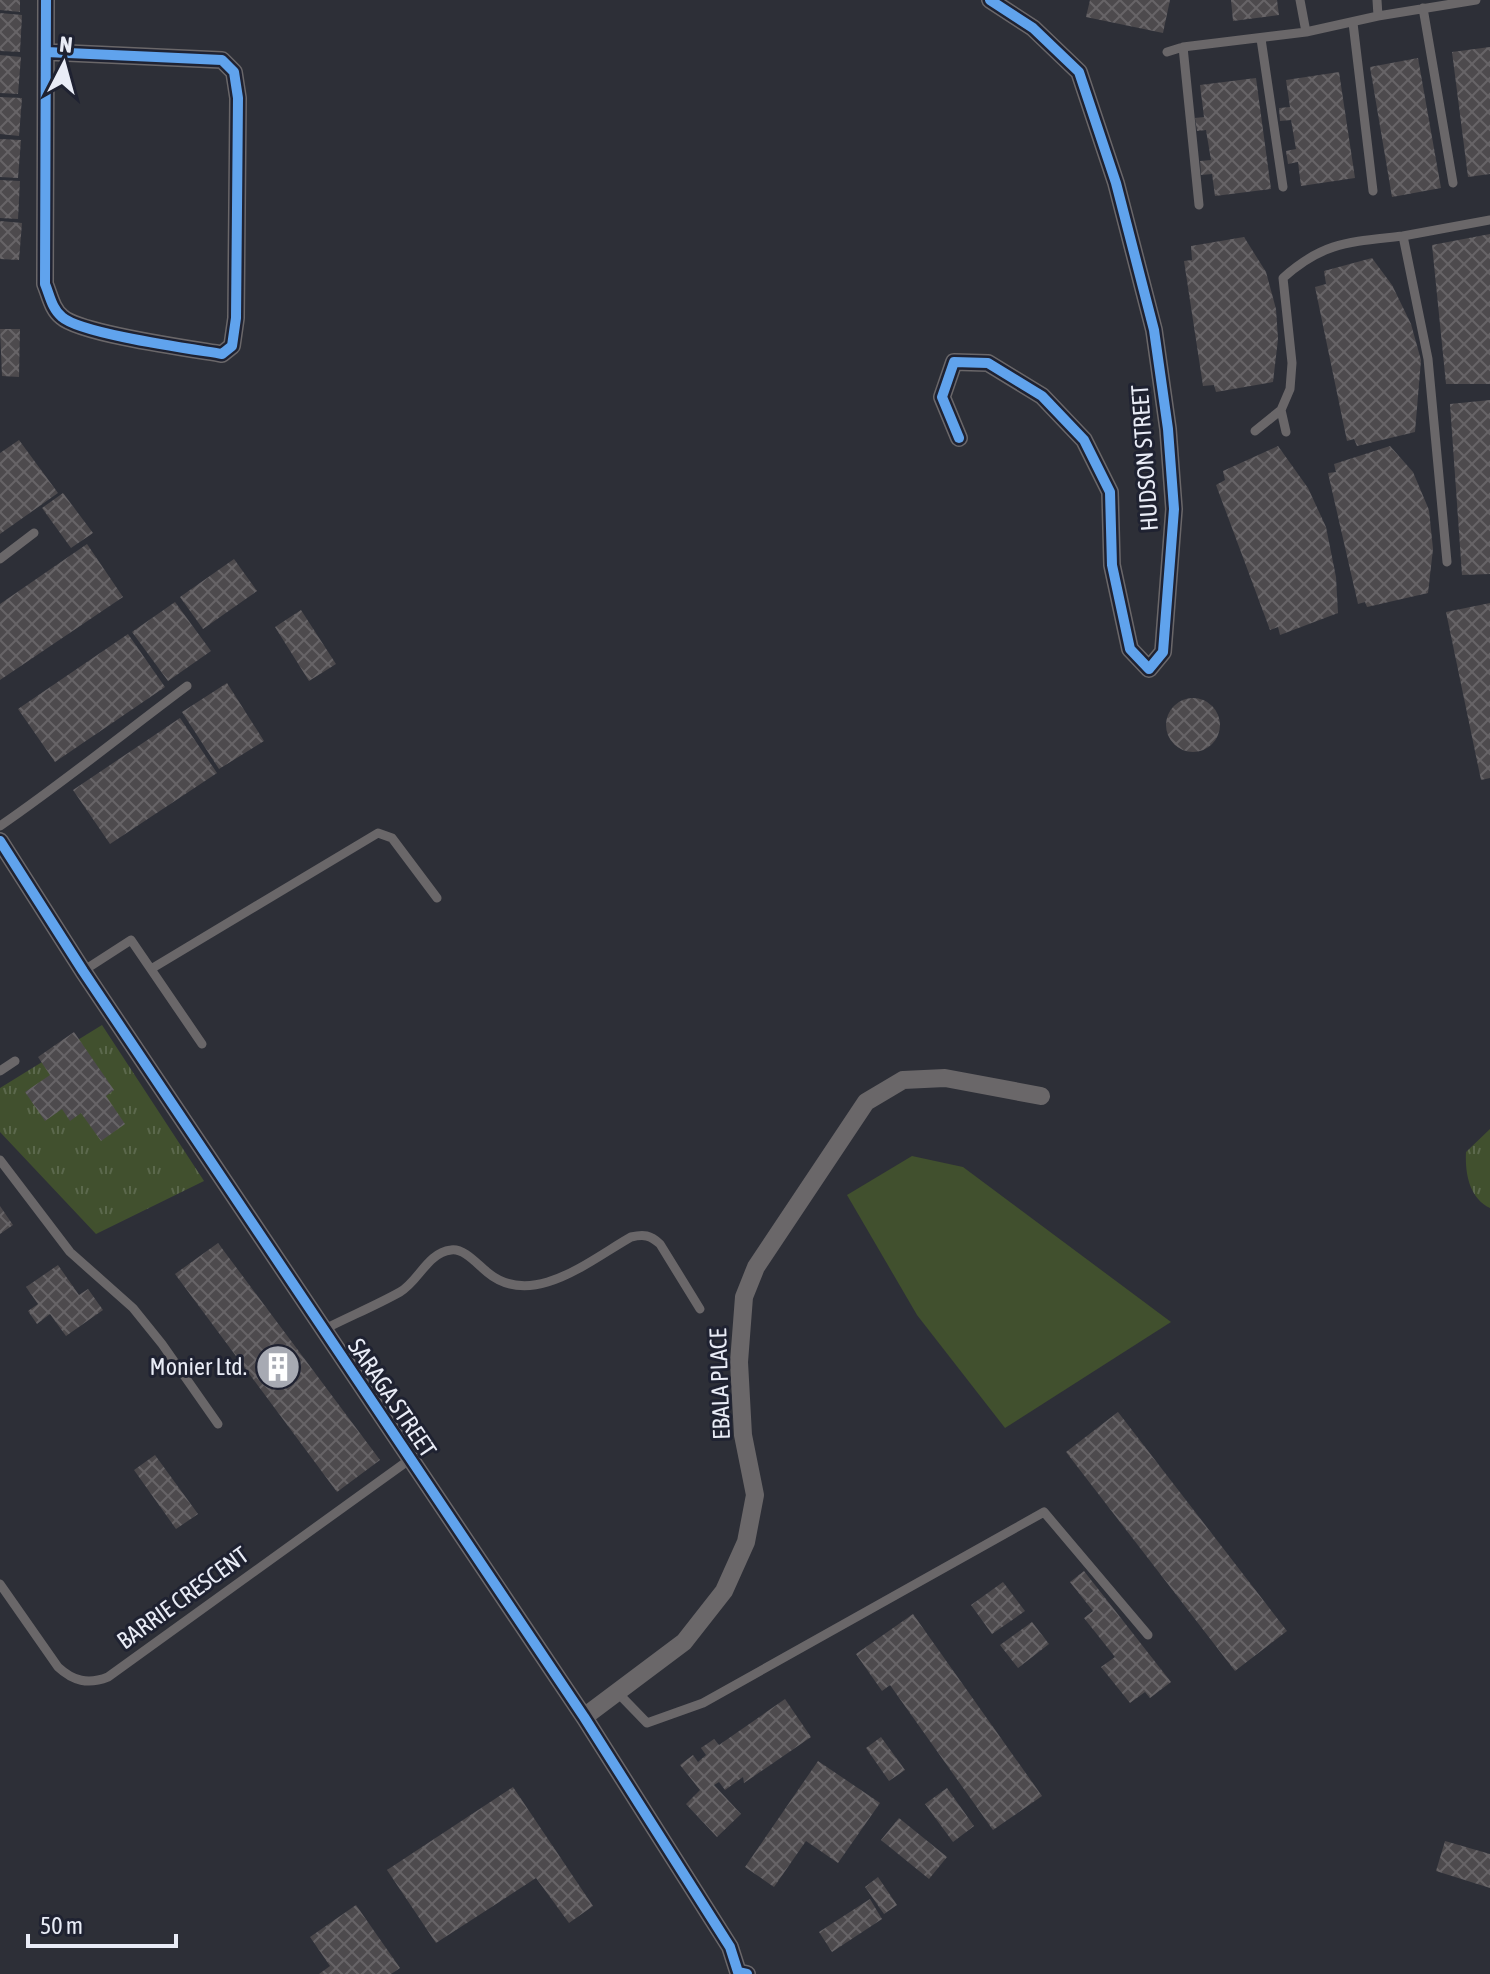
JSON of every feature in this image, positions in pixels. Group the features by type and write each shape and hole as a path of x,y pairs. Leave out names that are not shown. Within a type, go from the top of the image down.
{"street":[{"path":"46,0 45,284 53,307 63,318 89,329 222,354 232,346 236,318 238,98 234,72 222,60 46,52"},
{"name":"HUDSON STREET","path":"959,438 942,397 954,362 988,363 1042,396 1084,440 1110,492 1112,565 1130,649 1149,669 1163,652 1174,509 1168,429 1154,330 1116,183 1079,72 1033,28 990,0"},
{"name":"SARAGA STREET","path":"0,841 83,971 584,1717 730,1947 741,1973"},
{"name":"EBALA PLACE","path":"584,1717 684,1642 724,1591 746,1542 755,1495 743,1435 739,1362 744,1297 756,1267 866,1102 903,1080 945,1078 1041,1096"}],"lane":[{"path":"1300,0 1306,32"},
{"path":"1377,0 1378,16"},
{"path":"1167,52 1183,47 1306,32 1378,16 1476,0"},
{"path":"1423,8 1453,183"},
{"path":"1353,23 1373,191"},
{"path":"1261,39 1283,187"},
{"path":"1183,47 1199,205"},
{"path":"1255,431 1281,410 1290,389 1292,363 1283,278 1306,258 1341,244 1490,220"},
{"path":"1403,236 1428,359 1447,562"},
{"path":"1281,410 1286,432"},
{"path":"0,559 34,533"},
{"path":"0,826 57,787 187,686"},
{"path":"151,969 378,833 392,838 437,898"},
{"path":"83,971 131,940 202,1044"},
{"path":"0,1071 15,1061"},
{"path":"0,1160 70,1252 133,1308 218,1424"},
{"path":"323,1330 399,1292 427,1263 446,1251 461,1251 503,1282 529,1286 575,1271 631,1237 645,1235 652,1236 660,1244 700,1309"},
{"name":"BARRIE CRESCENT","path":"0,1584 58,1667 81,1681 96,1682 108,1677 409,1460"},
{"path":"617,1692 647,1723 703,1703 1044,1512 1148,1635"}],"green space":[{"path":"102,1025 204,1181 96,1234 0,1132 0,1088"},
{"path":"1490,1129 1490,1208 1473,1191 1466,1152"},
{"path":"912,1156 963,1167 1171,1322 1005,1428 917,1315 847,1195"}],"building":[{"path":"0,0 20,0 20,12 0,10"},
{"path":"1090,0 1170,0 1163,33 1086,17"},
{"path":"1231,0 1277,0 1279,15 1233,21"},
{"path":"0,13 22,15 20,52 0,51"},
{"path":"1490,47 1490,174 1468,177 1452,52"},
{"path":"0,55 21,57 18,94 0,93"},
{"path":"1418,58 1441,188 1392,197 1370,67"},
{"path":"1339,72 1355,178 1301,186 1298,162 1288,164 1286,151 1296,149 1291,120 1280,121 1279,108 1290,107 1286,80"},
{"path":"1256,78 1271,189 1215,196 1212,174 1201,175 1200,161 1211,160 1206,130 1197,131 1195,118 1204,117 1200,85"},
{"path":"0,97 22,98 19,136 0,134"},
{"path":"0,139 21,140 18,178 0,177"},
{"path":"0,180 20,181 18,219 0,218"},
{"path":"0,221 22,223 19,260 0,259"},
{"path":"1490,234 1490,384 1446,384 1432,245"},
{"path":"1244,237 1266,272 1276,309 1278,339 1273,382 1216,392 1214,385 1203,386 1184,261 1192,260 1191,246"},
{"path":"1372,258 1392,285 1411,324 1421,360 1415,432 1357,446 1354,439 1347,441 1315,287 1326,284 1324,271"},
{"path":"0,329 20,329 19,377 2,376"},
{"path":"1490,400 1490,574 1462,575 1450,404"},
{"path":"19,440 58,493 0,534 0,453"},
{"path":"1278,446 1308,488 1326,527 1336,577 1338,613 1280,635 1278,627 1270,630 1216,485 1225,480 1223,471"},
{"path":"1390,446 1413,472 1429,510 1433,549 1428,593 1367,607 1365,602 1358,604 1328,473 1336,472 1334,464"},
{"path":"63,493 93,533 71,548 42,508"},
{"path":"87,544 123,597 0,680 0,604"},
{"path":"234,559 257,591 203,629 180,597"},
{"path":"175,602 211,651 168,681 132,632"},
{"path":"1490,603 1490,778 1481,780 1446,612"},
{"path":"301,610 336,664 309,681 275,627"},
{"path":"128,634 165,687 55,762 18,709"},
{"path":"227,683 264,741 219,769 182,712"},
{"path":"1193,698 1212,706 1220,725 1212,744 1193,752 1174,744 1166,725 1174,706"},
{"path":"180,718 217,773 110,844 73,790"},
{"path":"74,1032 114,1090 106,1096 125,1124 101,1141 81,1113 70,1121 62,1109 45,1121 25,1092 50,1075 38,1057"},
{"path":"0,1206 13,1225 0,1234"},
{"name":"Monier Ltd.","path":"218,1243 380,1460 337,1492 175,1274"},
{"path":"58,1265 79,1295 88,1289 103,1310 66,1336 50,1314 37,1324 28,1311 38,1304 26,1287"},
{"path":"1118,1412 1287,1631 1235,1671 1066,1452"},
{"path":"155,1455 198,1514 176,1529 134,1470"},
{"path":"1084,1571 1171,1682 1150,1698 1145,1692 1130,1703 1101,1667 1115,1657 1084,1618 1093,1611 1070,1582"},
{"path":"1003,1582 1025,1611 992,1634 971,1605"},
{"path":"913,1614 1042,1796 993,1830 890,1685 882,1691 856,1654"},
{"path":"1032,1622 1049,1644 1018,1668 1000,1645"},
{"path":"785,1699 811,1737 744,1783 743,1777 725,1790 719,1782 714,1785 741,1814 717,1837 686,1804 700,1790 680,1765 693,1755 698,1762 706,1755 701,1748 714,1739 719,1745"},
{"path":"881,1737 905,1770 889,1781 866,1748"},
{"path":"818,1761 880,1803 838,1863 806,1841 774,1887 745,1867"},
{"path":"513,1787 593,1906 569,1923 536,1878 436,1943 387,1870"},
{"path":"947,1788 974,1826 953,1842 925,1804"},
{"path":"899,1818 947,1857 929,1879 881,1840"},
{"path":"1445,1841 1490,1854 1490,1888 1436,1871"},
{"path":"878,1877 897,1905 884,1914 865,1887"},
{"path":"870,1899 882,1919 832,1952 819,1932"},
{"path":"356,1905 400,1968 391,1974 319,1974 330,1966 310,1937"}],"cycle path":[{"path":"46,0 45,284 54,306 62,317 91,329 222,354 232,346 236,318 238,98 234,72 222,60 46,52"},
{"path":"959,438 942,397 954,362 988,363 1042,396 1084,440 1110,492 1112,565 1130,649 1149,669 1163,652 1174,509 1168,429 1154,330 1116,183 1079,72 1033,28 990,0"},
{"path":"0,841 83,971 584,1717 730,1947 738,1972 747,1974"}],"place":[{"name":"Monier Ltd.","path":"278,1367"}]}
